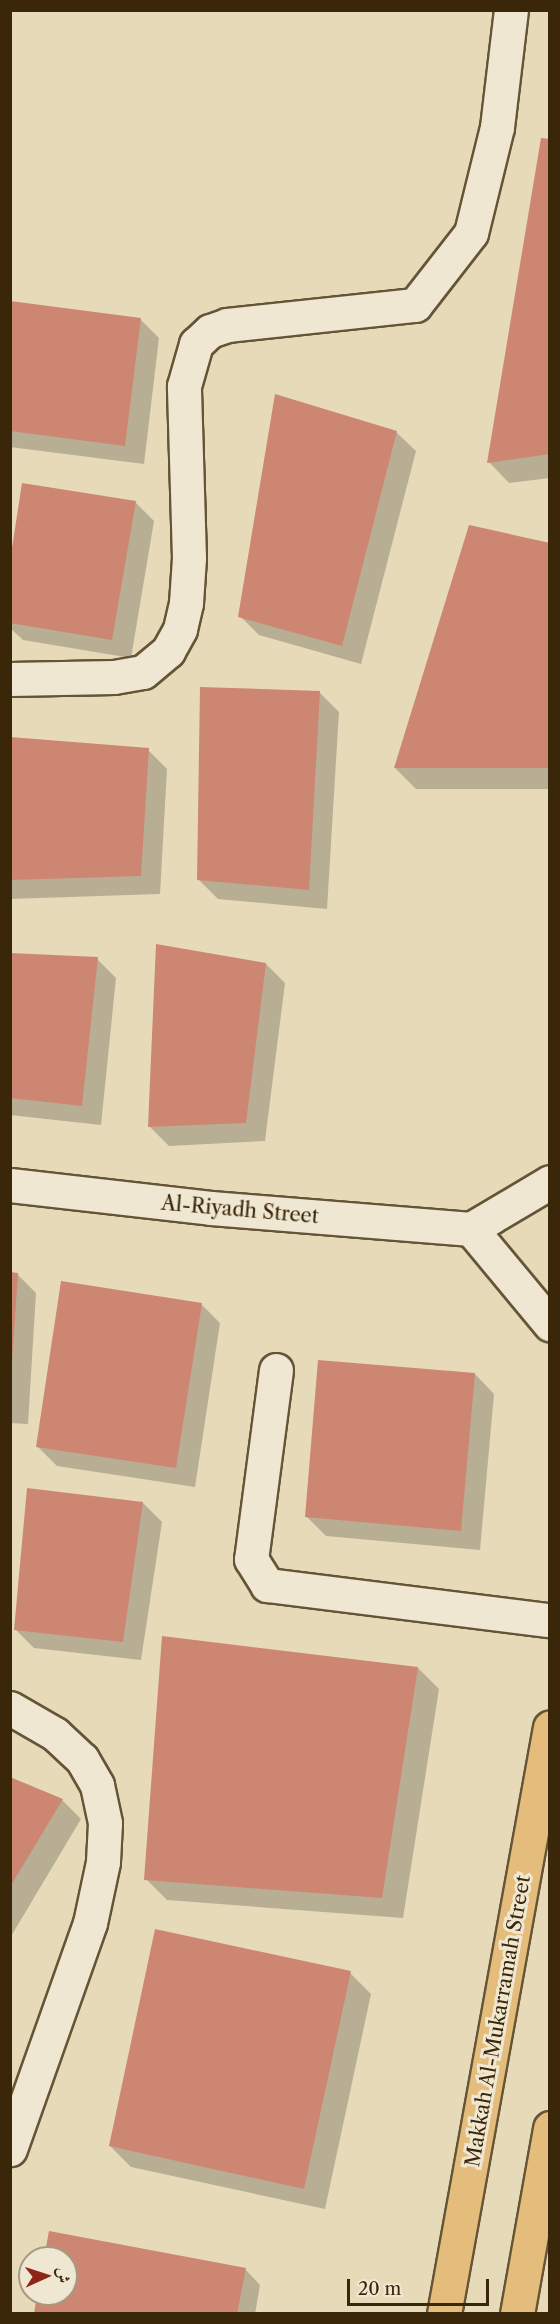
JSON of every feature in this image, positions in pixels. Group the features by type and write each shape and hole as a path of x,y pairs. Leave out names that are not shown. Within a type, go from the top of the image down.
{"main road":[{"name":"Makkah Al-Mukarramah Street","path":"444,2313 549,1727"},
{"path":"517,2313 549,2128"}],"street":[{"path":"10,679 114,677 143,672 168,651 180,629 186,603 189,558 184,386 196,344 210,331 227,325 415,305 471,233 497,127 511,10"},
{"path":"549,1182 471,1229 549,1324"},
{"name":"Al-Riyadh Street","path":"10,1185 211,1208 471,1229"},
{"path":"276,1370 251,1558 267,1585 549,1620"},
{"path":"10,1708 56,1734 82,1759 97,1785 105,1823 103,1863 90,1923 10,2150"}],"building":[{"path":"541,138 550,139 550,454 487,463"},
{"path":"10,301 141,318 125,446 10,431"},
{"path":"275,394 397,431 342,646 238,617"},
{"path":"22,483 136,501 112,640 10,623 10,561"},
{"path":"469,525 550,543 550,768 394,768"},
{"path":"200,687 320,691 309,890 197,880"},
{"path":"10,737 149,748 141,876 10,880"},
{"path":"156,944 266,963 246,1123 148,1127"},
{"path":"10,953 98,957 82,1106 10,1098"},
{"path":"10,1272 18,1273 12,1363 10,1363"},
{"path":"61,1281 202,1303 176,1468 36,1447"},
{"path":"318,1360 475,1373 461,1531 305,1517"},
{"path":"27,1488 143,1502 123,1642 14,1630"},
{"path":"162,1636 418,1667 382,1898 144,1880"},
{"path":"10,1777 63,1799 10,1887"},
{"path":"155,1929 351,1971 304,2189 109,2146"},
{"path":"49,2231 246,2268 237,2314 34,2314 35,2306 78,2306 78,2246 46,2246"}]}
